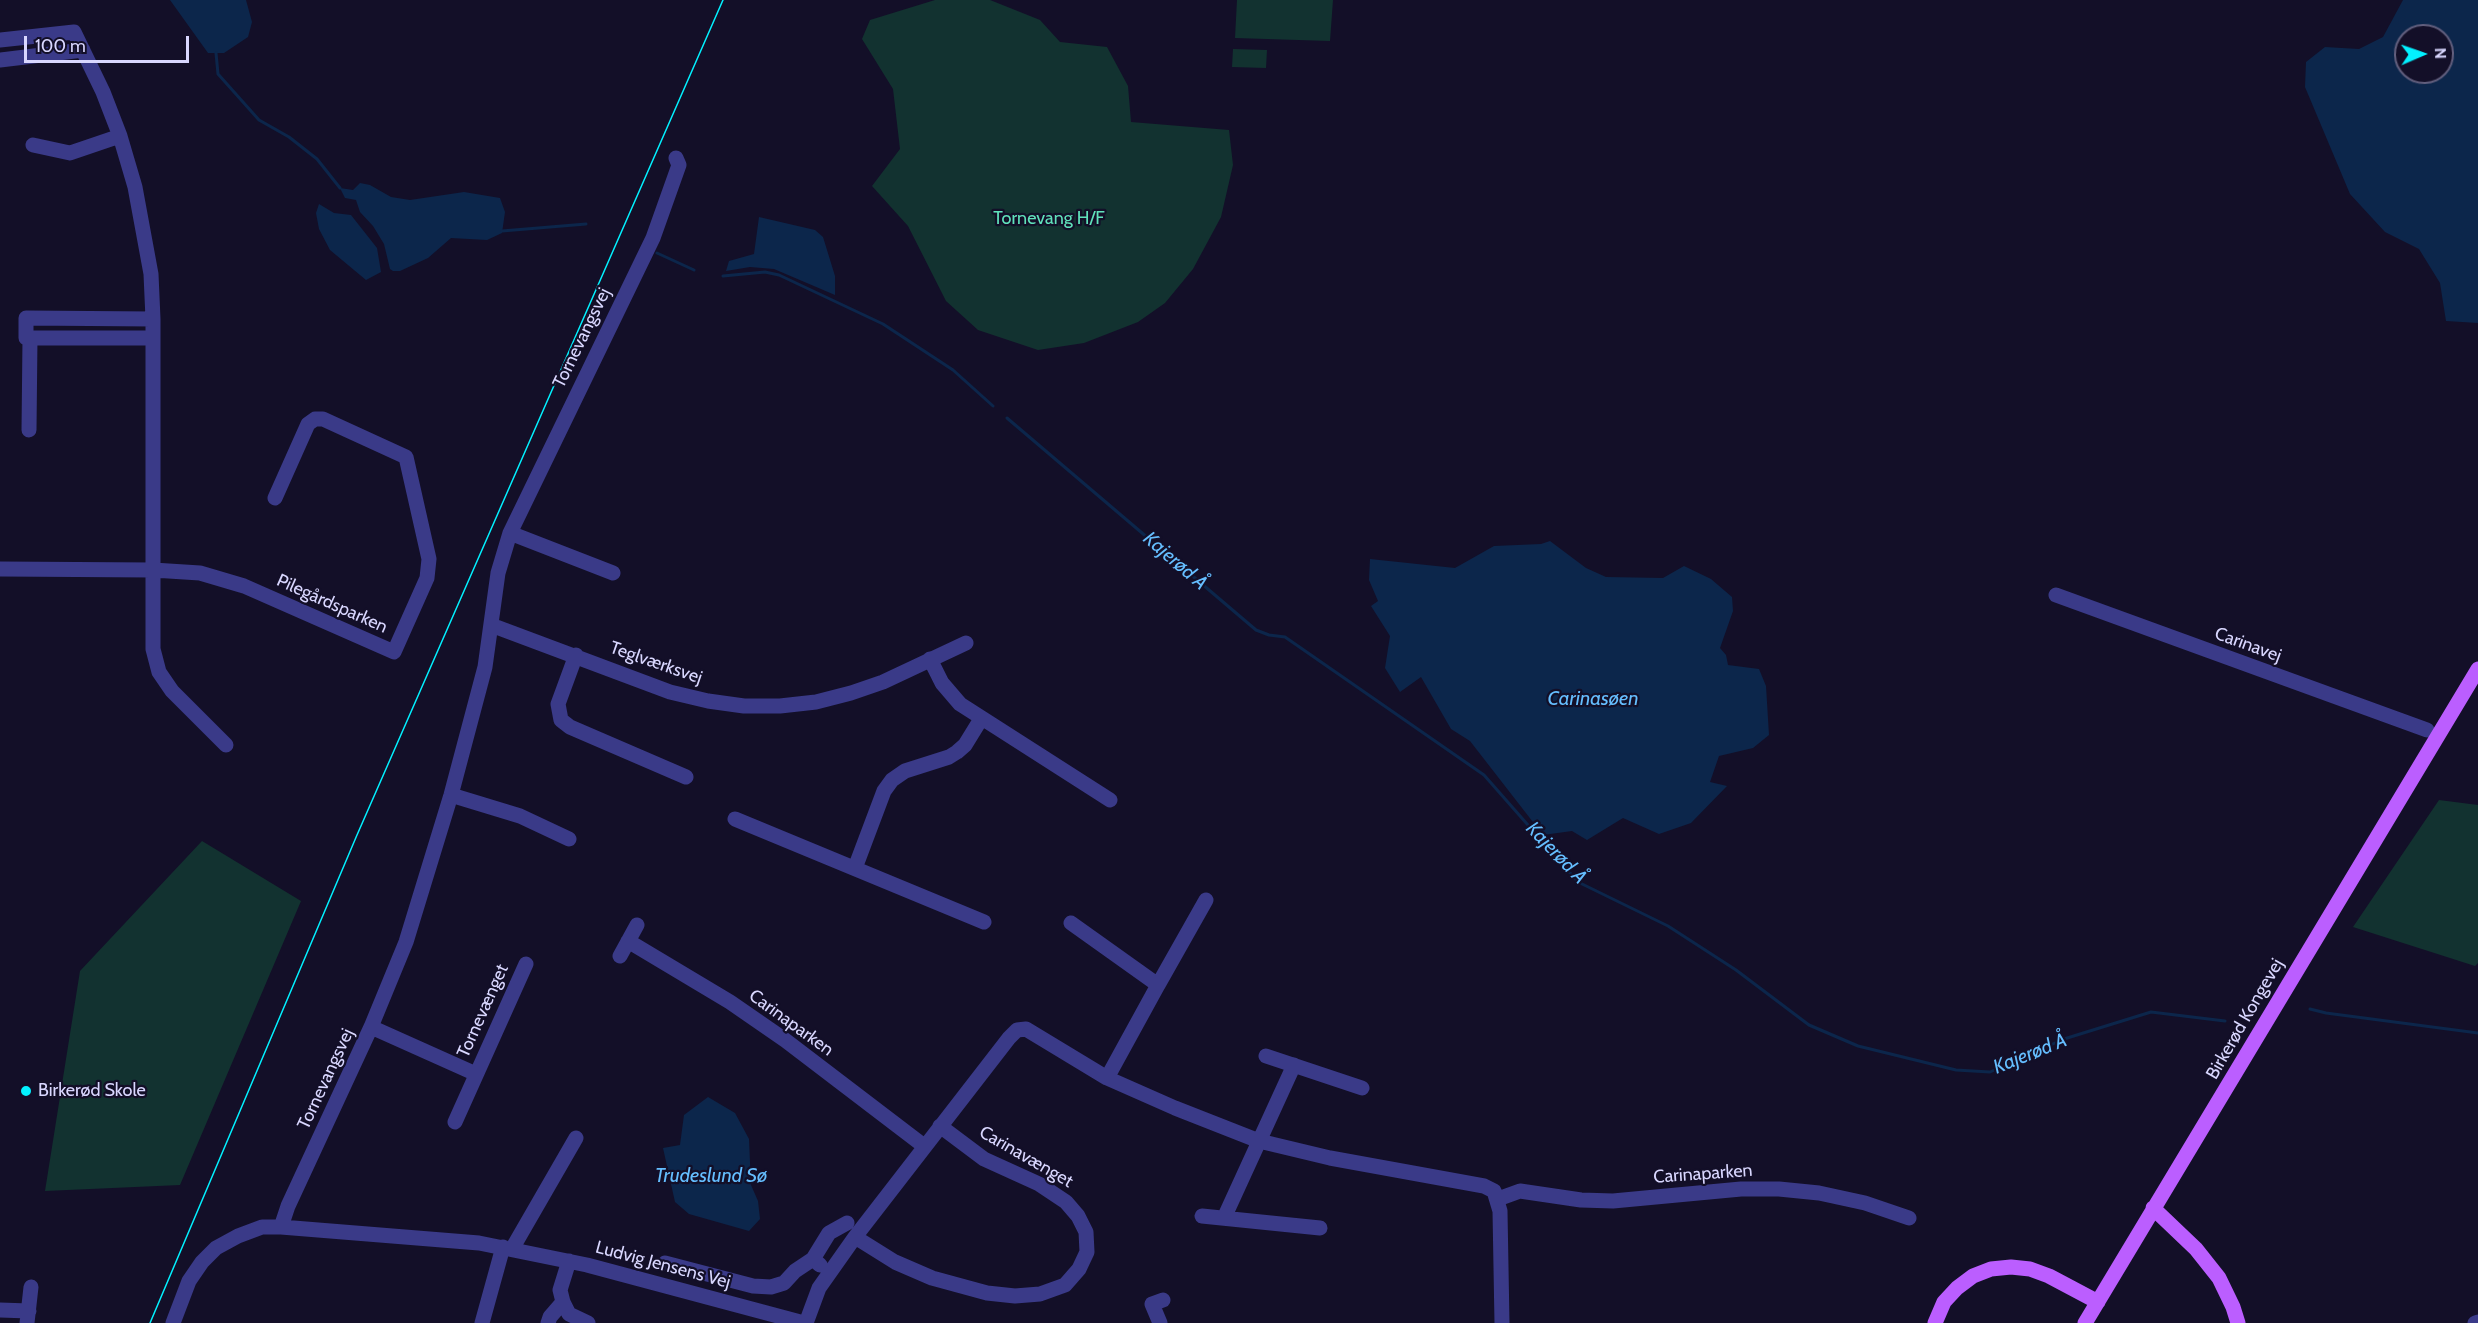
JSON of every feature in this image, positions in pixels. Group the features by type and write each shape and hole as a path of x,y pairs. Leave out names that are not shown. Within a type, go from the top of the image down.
{"main road":[{"name":"Birkerød Kongevej","path":"2085,1323 2200,1134 2433,732 2478,669"},
{"path":"2153,1208 2196,1249 2219,1278 2238,1323"},
{"path":"1935,1323 1944,1302 1957,1288 1973,1276 1991,1269 2011,1267 2030,1269 2049,1276 2098,1302"}],"street":[{"path":"0,40 74,32 120,136 135,187 151,274 153,649 159,672 172,691 226,745"},
{"path":"0,60 83,50"},
{"path":"33,145 70,153 120,136"},
{"name":"Tornevangsvej","path":"281,1227 288,1206 371,1027 406,942 451,795 486,667 498,573 510,533 653,238 679,165 676,158"},
{"path":"153,319 26,318 26,338 153,338"},
{"path":"29,430 30,338"},
{"name":"Pilegårdsparken","path":"0,569 153,570 200,573 244,586 394,652 427,578 429,559 406,457 323,419 315,418 308,424 275,498"},
{"path":"510,533 613,573"},
{"name":"Carinavej","path":"2056,595 2433,732"},
{"name":"Teglværksvej","path":"491,624 670,692 744,706 780,706 816,702 851,693 883,682 966,643"},
{"path":"576,655 558,704 561,720 570,727 686,777"},
{"path":"930,659 950,695 981,719 1110,800"},
{"path":"855,868 884,791 892,780 905,771 957,752 965,745 981,719"},
{"path":"451,795 520,816 569,839"},
{"path":"735,819 984,922"},
{"path":"1107,1078 1206,900"},
{"path":"1071,923 1158,985"},
{"path":"620,956 637,925"},
{"name":"Carinaparken","path":"628,941 730,1002 924,1146"},
{"name":"Tornevænget","path":"455,1122 526,964"},
{"name":"Tornevænget","path":"371,1027 476,1074"},
{"path":"805,1323 819,1288 855,1237 1017,1030 1026,1029 1107,1078 1259,1141 1330,1158 1485,1186 1494,1191 1500,1211 1502,1323"},
{"path":"1266,1056 1362,1088"},
{"path":"1224,1218 1294,1065"},
{"name":"Carinavænget","path":"855,1237 904,1266 932,1278 987,1293 1015,1296 1041,1294 1065,1285 1079,1269 1087,1252 1086,1232 1078,1216 1066,1202 1039,1184 984,1159 940,1126"},
{"path":"482,1323 507,1248 576,1138"},
{"name":"Carinaparken","path":"1498,1199 1520,1191 1581,1200 1613,1200 1741,1189 1779,1190 1820,1193 1864,1203 1909,1218"},
{"path":"1202,1216 1320,1228"},
{"path":"665,1263 753,1286 771,1287 784,1284 795,1271 813,1259 829,1233 847,1223"},
{"path":"173,1323 189,1281 202,1262 216,1248 262,1227 281,1227"},
{"name":"Ludvig Jensens Vej","path":"281,1227 479,1243 507,1248 667,1285 805,1323"},
{"path":"813,1259 830,1273"},
{"path":"569,1261 560,1290 562,1302 569,1314 588,1323"},
{"path":"0,1310 28,1317 31,1287"},
{"path":"1160,1323 1152,1304 1163,1300"},
{"path":"548,1323 562,1302"}],"green space":[{"name":"Tornevang H/F","path":"935,0 990,0 1040,20 1060,42 1107,47 1128,86 1131,122 1229,130 1233,165 1221,217 1193,269 1165,303 1138,322 1084,343 1038,350 978,330 946,301 908,226 872,186 900,149 893,89 862,39 870,20"},
{"path":"1237,0 1333,0 1330,41 1235,38"},
{"path":"1233,49 1267,50 1266,68 1232,67"},
{"path":"2439,800 2478,805 2478,963 2475,966 2353,927"},
{"path":"202,841 301,901 180,1185 45,1191 80,971"}],"water":[{"path":"170,0 246,0 252,22 248,37 224,53 208,53"},
{"path":"2403,0 2478,0 2478,323 2446,321 2440,283 2419,249 2385,232 2350,194 2305,87 2306,62 2325,47 2359,49 2383,37"},
{"path":"360,183 370,185 391,197 410,200 464,192 500,198 505,212 502,233 487,240 451,238 428,258 400,271 393,271 390,269 384,244 373,226 360,212 356,200 345,198 340,188 353,190"},
{"path":"319,204 334,213 351,215 377,248 381,272 366,280 330,250 319,229 316,213"},
{"path":"759,217 815,230 823,237 835,276 835,295 774,269 750,267 726,271 729,261 754,254"},
{"name":"Carinasøen","path":"1550,541 1586,568 1606,577 1663,578 1684,566 1711,579 1732,597 1733,611 1720,648 1726,655 1728,665 1759,669 1766,686 1769,735 1753,748 1719,756 1710,782 1727,786 1691,823 1659,834 1623,818 1587,840 1572,831 1543,835 1470,741 1451,729 1421,677 1400,692 1385,668 1390,636 1371,606 1378,601 1369,580 1370,559 1455,568 1494,546 1541,544"},
{"name":"Trudeslund Sø","path":"708,1097 735,1113 749,1139 751,1185 758,1201 760,1219 749,1231 689,1214 675,1202 663,1148 680,1145 684,1115"}],"waterway":[{"path":"216,53 218,74 259,120 289,137 317,159 340,188"},
{"name":"Kajerød Å","path":"502,231 586,224"},
{"name":"Kajerød Å","path":"657,253 694,270"},
{"name":"Kajerød Å","path":"723,276 765,272 779,275 883,324 953,370 993,406"},
{"name":"Kajerød Å","path":"1007,418 1256,630 1269,635 1285,637 1484,775 1578,882 1668,926 1736,970 1809,1025 1858,1046 1956,1070 1990,1072 2064,1039 2151,1012 2225,1021"},
{"name":"Kajerød Å","path":"2310,1009 2478,1033"}],"tram line":[{"path":"150,1323 357,835 723,0"}],"place":[{"name":"Birkerød Skole","path":"26,1091"}]}
